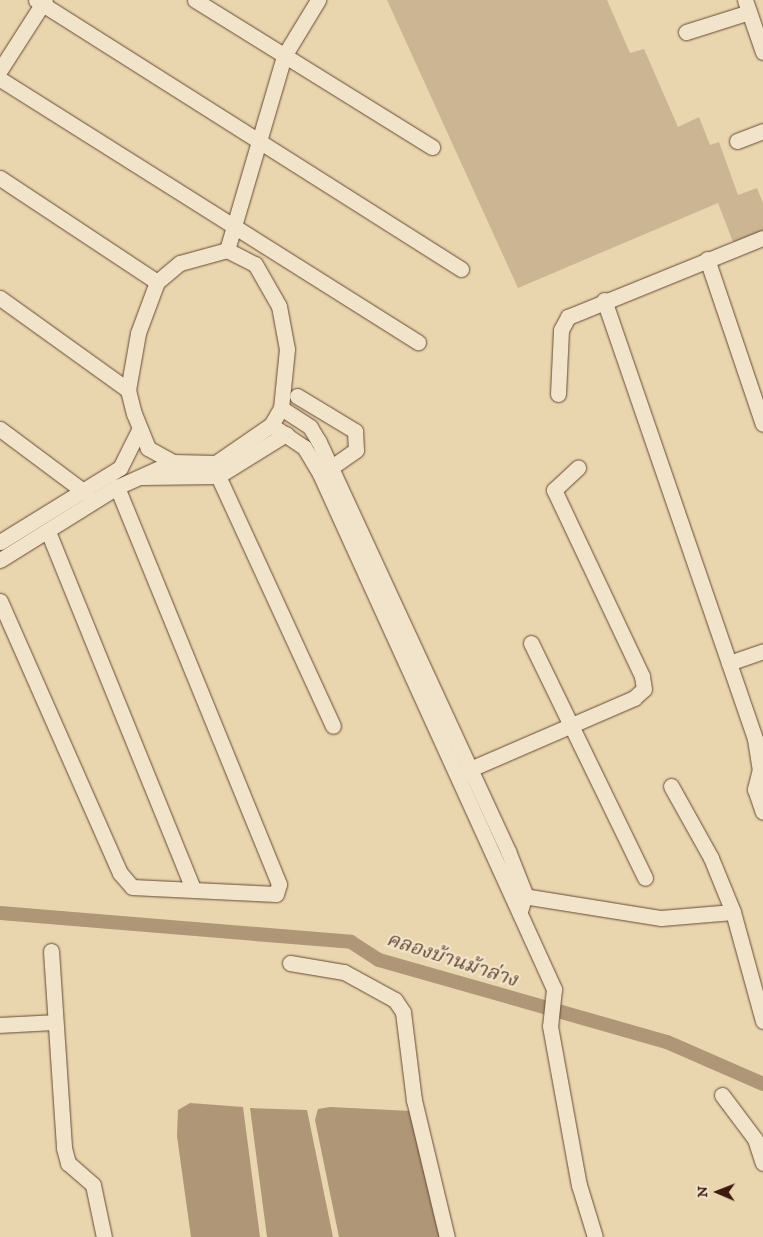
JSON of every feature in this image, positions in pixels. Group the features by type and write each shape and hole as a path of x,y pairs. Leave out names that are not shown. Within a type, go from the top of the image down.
{"street":[{"path":"195,0 432,146"},
{"path":"227,250 284,56 318,0"},
{"path":"0,70 41,1 461,269"},
{"path":"686,32 747,6 763,52"},
{"path":"0,79 236,224 418,342"},
{"path":"737,141 763,131"},
{"path":"0,178 157,282"},
{"path":"558,394 561,330 568,317 604,300 763,238"},
{"path":"227,250 255,264 280,306 287,349 281,408 271,425 217,470 173,462 148,448 139,430 128,390 138,332 157,282 180,263 227,250"},
{"path":"707,259 763,424"},
{"path":"0,298 128,390"},
{"path":"604,300 729,663 759,757 755,789 763,812"},
{"path":"297,396 355,431 356,450 326,471"},
{"path":"281,408 310,427 326,471 519,894 520,912 554,989 550,1026 579,1185 595,1237"},
{"path":"271,425 304,447 326,471"},
{"path":"0,429 86,493"},
{"path":"0,542 86,493 120,468 139,430"},
{"path":"142,477 217,470 286,434"},
{"path":"0,559 49,534 117,487 173,462"},
{"path":"464,771 634,698 644,689 642,676 554,490 578,468"},
{"path":"217,470 333,726"},
{"path":"0,601 120,873 132,887 192,886 276,894 280,890 117,487"},
{"path":"49,534 192,886"},
{"path":"531,643 569,725 645,878"},
{"path":"729,663 763,651"},
{"path":"671,786 711,858 733,912 763,1021"},
{"path":"519,894 661,918 733,912"},
{"path":"51,951 64,1148 68,1163 93,1185 104,1237"},
{"path":"290,963 344,972 395,1000 403,1012 414,1100 447,1237"},
{"path":"0,1025 55,1022"},
{"path":"722,1095 755,1139 763,1162"}],"shaded area":[{"path":"387,0 607,0 630,53 644,49 678,127 699,117 710,145 719,142 738,195 757,188 763,203 763,232 733,242 718,203 518,288"},
{"path":"190,1103 243,1107 260,1237 191,1237 177,1136 178,1110"},
{"path":"330,1107 411,1111 440,1237 339,1237 315,1120 318,1109"},
{"path":"250,1108 307,1110 333,1237 267,1237"}],"waterway":[{"name":"คลองบ้านม้าล่าง","path":"0,913 351,942 379,960 667,1042 763,1084"}]}
